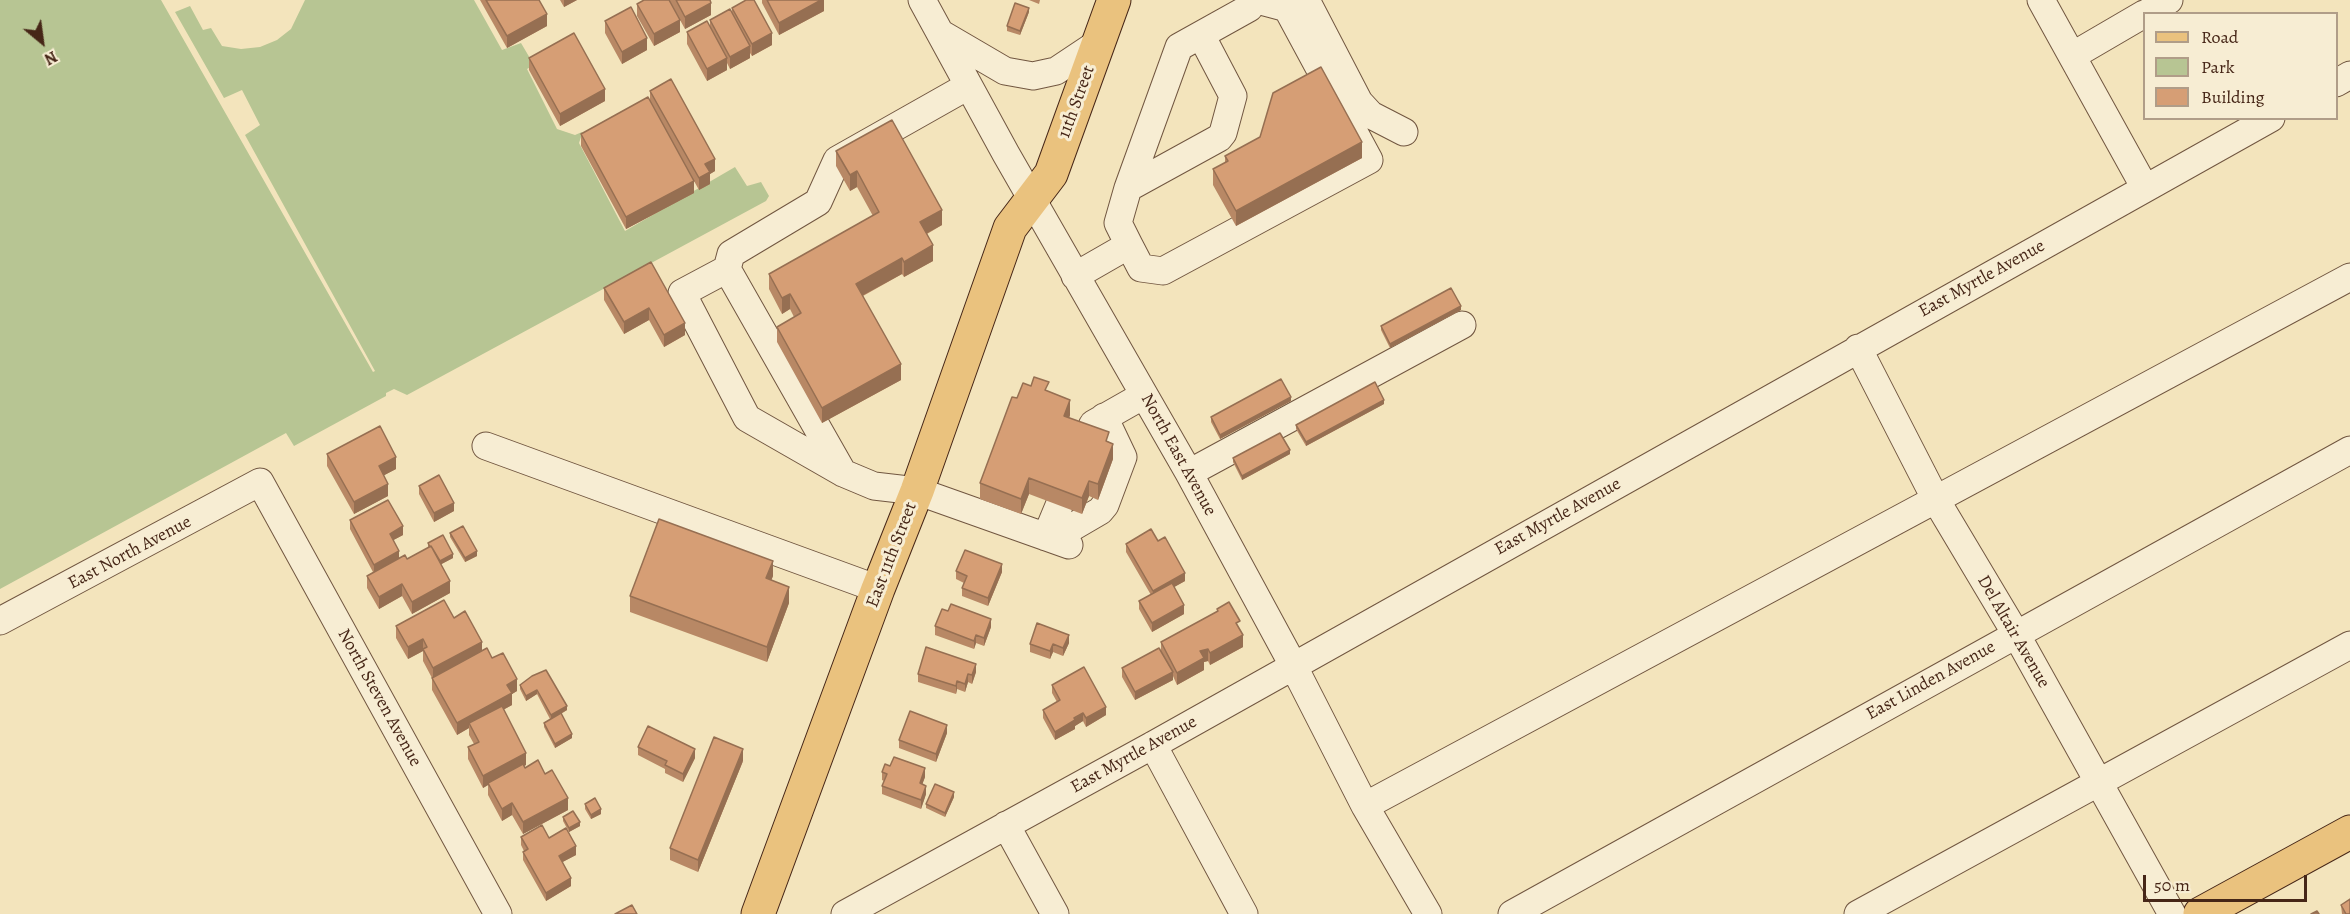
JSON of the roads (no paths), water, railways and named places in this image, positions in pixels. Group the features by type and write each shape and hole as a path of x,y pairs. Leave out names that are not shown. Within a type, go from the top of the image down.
{"main road":[{"name":"11th Street","path":"1032,199 1051,174 1114,0"},
{"name":"East 11th Street","path":"758,914 878,589 917,491 1010,228 1032,199"},
{"path":"2200,914 2350,832"}],"street":[{"name":"North East Avenue","path":"922,0 1075,276 1189,473 1293,665 1365,806 1428,914"},
{"path":"1250,0 1249,8 1179,47 1128,188 1118,223 1141,268 1163,271 1370,160 1287,8 1257,0"},
{"path":"1306,0 1359,102 1371,115 1404,132"},
{"path":"2041,0 2145,188"},
{"path":"2148,12 2169,0"},
{"path":"2072,56 2143,15"},
{"path":"940,33 1005,72 1033,76 1056,71 1098,43"},
{"path":"1128,188 1219,138 1223,133 1233,96 1201,35"},
{"path":"843,473 727,269 731,254 819,202 837,160 968,86"},
{"name":"East Myrtle Avenue","path":"858,911 1006,825 1153,746 1293,665 2267,120"},
{"path":"1075,276 1128,245"},
{"path":"727,269 682,293 747,418 843,473 874,486 917,491 1056,541"},
{"path":"1365,806 2350,277"},
{"path":"1189,473 1462,325"},
{"name":"Del Altair Avenue","path":"1858,348 1936,500 2016,634 2172,914"},
{"path":"1056,541 1090,428 1097,420 1144,395"},
{"path":"1056,541 1100,511 1105,505 1123,457 1104,417"},
{"path":"486,446 878,589"},
{"name":"East Linden Avenue","path":"1512,914 2350,450"},
{"name":"East North Avenue","path":"0,621 260,482"},
{"name":"North Steven Avenue","path":"260,482 498,914"},
{"path":"1858,914 2350,645"},
{"path":"1153,746 1244,914"},
{"path":"1006,825 1055,914"}]}
